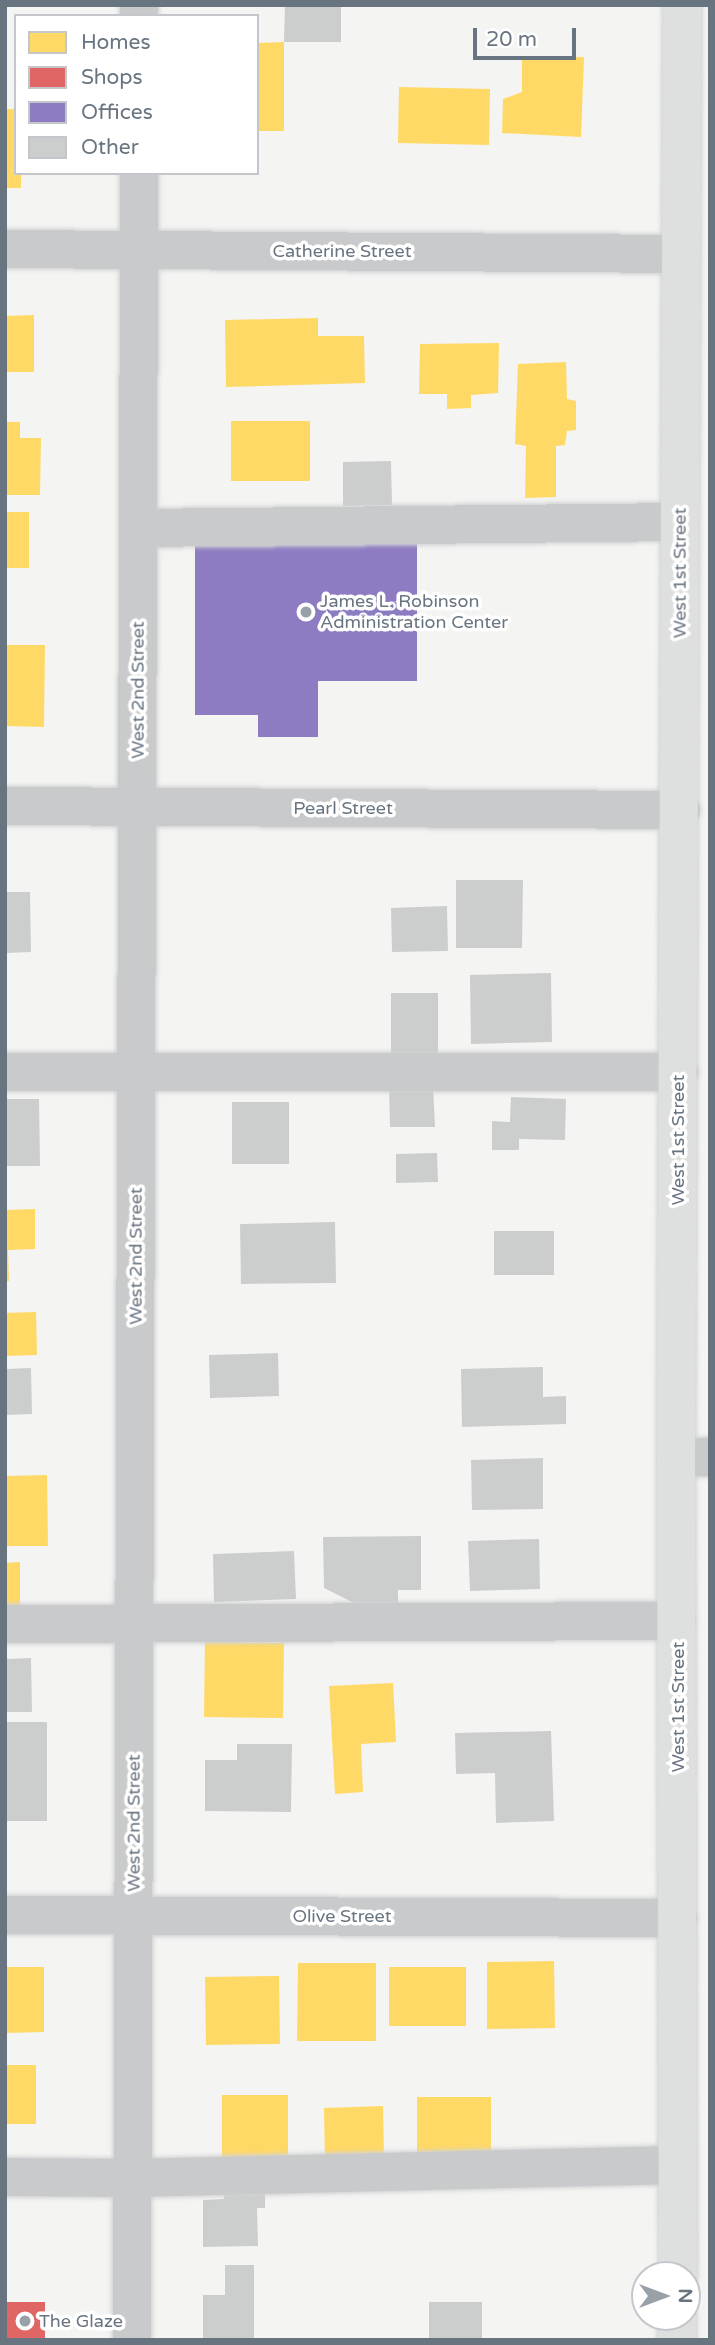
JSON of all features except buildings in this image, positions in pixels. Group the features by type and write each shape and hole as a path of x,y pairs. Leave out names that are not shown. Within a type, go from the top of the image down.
{"main road":[{"name":"West 1st Street","path":"678,2261 677,1621 693,1458 679,1072 682,5"}],"street":[{"name":"West 2nd Street","path":"132,2340 139,175"},
{"name":"Catherine Street","path":"5,249 680,254"},
{"path":"138,528 680,522"},
{"name":"Pearl Street","path":"5,806 681,810"},
{"path":"5,1072 679,1072"},
{"path":"5,1624 677,1621"},
{"name":"Olive Street","path":"5,1915 678,1918"},
{"path":"5,2177 133,2178 678,2165"}],"place":[{"name":"James L. Robinson Administration Center","path":"306,612"},
{"name":"The Glaze","path":"25,2321"}]}
